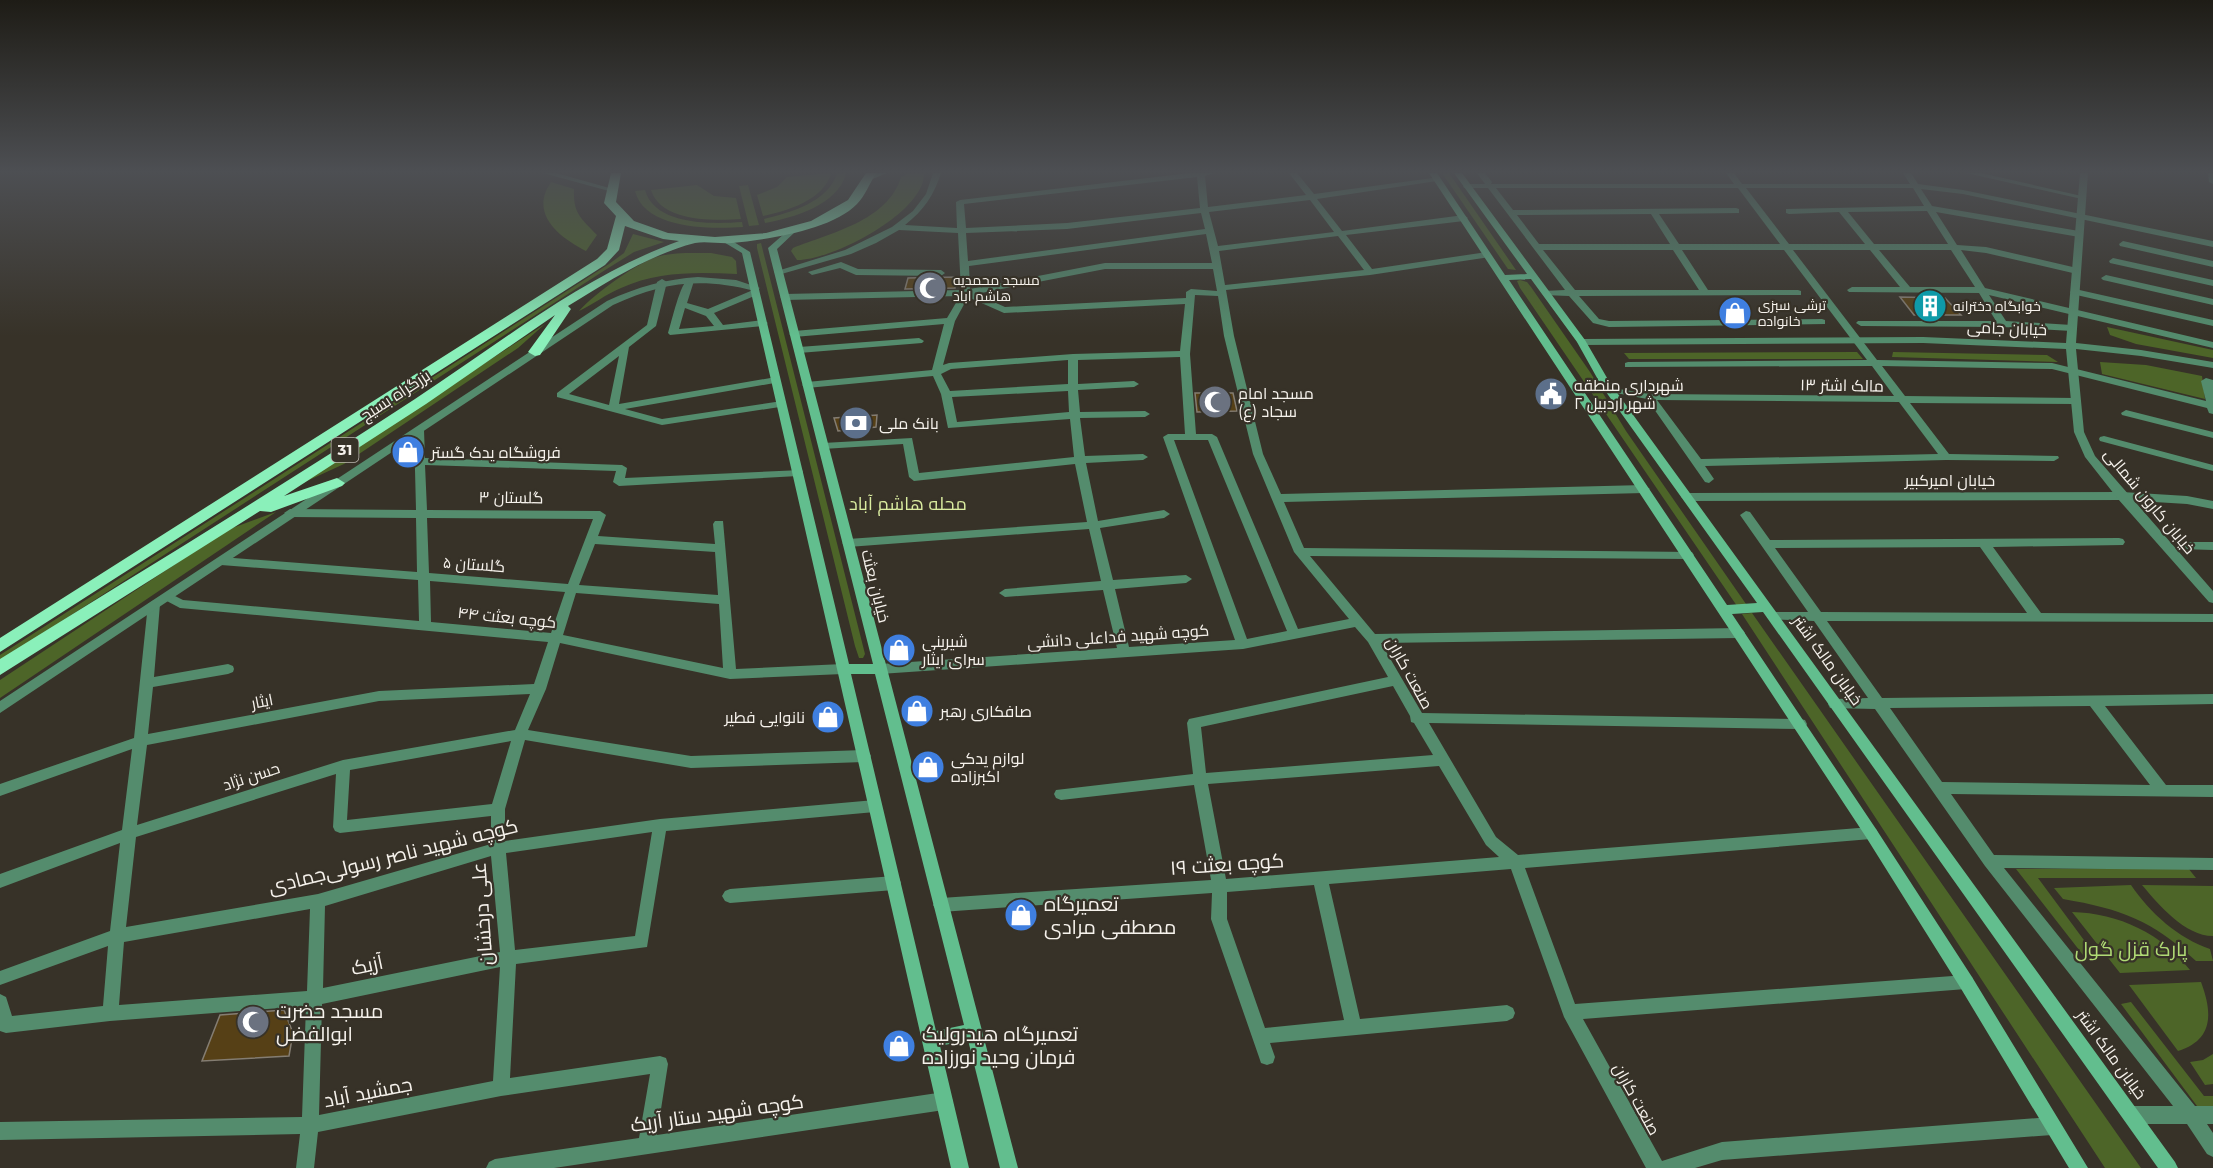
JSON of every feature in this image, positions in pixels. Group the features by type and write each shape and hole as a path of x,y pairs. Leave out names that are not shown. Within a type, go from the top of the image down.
{"highway":[{"name":"بزرگراه بسیج","path":"0,646 601,262 613,250 618,228"},
{"name":"31","path":"641,228 650,232 693,240 726,241 799,228"},
{"name":"بزرگراه بسیج","path":"0,668 422,400 571,299 640,259 693,240"},
{"path":"535,352 571,299"},
{"path":"237,519 337,483"}],"main road":[{"path":"1470,228 1871,833 1966,982 2079,1168"},
{"name":"خیابان مالک اشتر","path":"1497,228 1582,342 1610,389 1769,612 2169,1168"},
{"name":"خیابان بعثت","path":"792,230 772,248 1009,1168"},
{"path":"726,241 746,252 960,1168"},
{"path":"1503,278 1533,276"},
{"path":"1724,610 1769,612"},
{"path":"843,669 880,669"},
{"path":"930,1040 973,1031"}],"street":[{"path":"778,272 844,254 895,228"},
{"path":"904,228 963,231 1036,228"},
{"path":"963,228 966,293 950,321 936,373 946,394 952,426 1074,415 1145,414"},
{"name":"صنعت کاران","path":"1209,228 1229,336 1258,454 1300,552 1372,639 1416,718 1491,841 1516,863 1570,1012 1656,1168"},
{"path":"1336,228 1370,272"},
{"path":"1214,249 1391,228"},
{"path":"1522,228 1570,293 1596,321 1609,324 1822,322"},
{"path":"1664,228 1705,292"},
{"path":"1771,228 1946,458"},
{"path":"1857,228 1907,290"},
{"path":"1941,228 2002,324"},
{"path":"2042,228 2079,234"},
{"name":"خیابان کارون شمالی","path":"2080,228 2071,345 2075,401 2083,444 2122,496 2213,599"},
{"path":"2138,228 2213,244"},
{"path":"964,264 1210,231"},
{"path":"2123,244 2213,264"},
{"path":"1537,247 1953,247 1986,250 2077,271"},
{"path":"1191,437 1185,354 1191,292 1222,291 1488,255"},
{"path":"2113,261 2213,283"},
{"path":"796,268 800,275 841,265 856,272 941,273"},
{"path":"785,297 966,293 1105,266 1216,266"},
{"path":"2106,278 2213,302"},
{"path":"689,281 673,333 763,323"},
{"path":"0,708 290,513 610,303 640,288 662,282 727,282 755,290"},
{"path":"662,282 651,326 561,395 662,422 782,404"},
{"path":"709,312 755,290"},
{"path":"1852,290 1980,290 2213,345"},
{"path":"2075,292 2213,323"},
{"path":"966,293 1004,310 1191,301"},
{"path":"1546,293 1797,293"},
{"path":"681,304 709,312 716,317 720,328"},
{"path":"794,334 950,321"},
{"path":"1861,323 2002,324 2072,328"},
{"name":"خیابان جامی","path":"1582,342 1856,339 2024,342 2071,345 2213,365"},
{"path":"799,350 919,341"},
{"path":"613,408 625,348"},
{"path":"807,385 936,373 949,366 1073,357 1185,354"},
{"path":"1073,357 1071,386 1080,460 1124,651"},
{"path":"1628,365 1874,363 2052,366 2212,407 2206,381 2213,383"},
{"path":"613,408 776,380"},
{"path":"946,394 1134,384"},
{"name":"مالک اشتر ۱۳","path":"1610,389 1650,397 2075,401"},
{"path":"1650,397 1709,479"},
{"path":"2126,413 2213,435"},
{"path":"419,429 425,626"},
{"path":"1244,644 1168,437 1212,437 1294,634"},
{"path":"2104,439 2213,468"},
{"path":"823,446 908,440 914,477 1080,460 1143,458"},
{"path":"1697,463 2055,458"},
{"path":"420,461 622,468 619,482 798,472"},
{"path":"1278,498 1644,489"},
{"name":"خیابان امیرکبیر","path":"1687,497 2122,496 2187,500 2213,505"},
{"name":"گلستان ۳","path":"290,513 422,512 600,515 556,638"},
{"path":"848,543 1095,525 1164,514"},
{"path":"1746,515 1990,861 2191,1115 2213,1148"},
{"path":"719,524 730,674"},
{"path":"591,540 721,548"},
{"path":"1983,542 2037,617"},
{"path":"1765,544 2119,542"},
{"path":"2183,546 2213,546"},
{"path":"1300,552 1688,555"},
{"name":"گلستان ۵","path":"221,561 724,600"},
{"path":"1005,594 1186,579"},
{"name":"کوچه بعثت ۴۴","path":"167,596 180,604 556,638 730,674 843,669"},
{"path":"110,1013 127,834 148,683 154,604"},
{"path":"1769,612 1817,617 2213,618"},
{"name":"کوچه شهید فداعلی دانشی","path":"880,669 1244,644 1357,622"},
{"path":"1372,639 1739,633"},
{"name":"علی درخشان","path":"501,1089 508,957 498,848 498,809 520,734 539,689 556,638"},
{"path":"148,683 228,669"},
{"path":"1267,1057 1219,919 1220,886 1200,779 1194,723 1396,680"},
{"name":"ایثار","path":"0,790 140,741 379,696 539,689"},
{"path":"1836,704 2213,699"},
{"path":"2094,701 2163,791"},
{"path":"1416,718 1800,724"},
{"name":"حسن نژاد","path":"0,881 127,834 343,766 520,734 691,762 864,756"},
{"path":"1061,794 1200,779 1441,760"},
{"path":"343,766 340,827 498,809"},
{"path":"1939,788 2213,791"},
{"name":"کوچه شهید ناصر رسولی‌جمادی","path":"0,978 116,936 318,901 498,848 660,825 875,806"},
{"name":"آزیک","path":"0,1002 6,1025 110,1013 313,998 508,957 642,942 660,825"},
{"name":"کوچه بعثت ۱۹","path":"941,905 1220,886 1871,833"},
{"path":"1990,861 2213,864"},
{"path":"1320,878 1354,1027"},
{"path":"730,896 894,883"},
{"path":"305,1168 310,1125 318,901"},
{"path":"1570,1012 1966,982"},
{"path":"1260,1036 1507,1013"},
{"name":"جمشید آباد","path":"0,1131 310,1125 501,1089 660,1064 647,1144"},
{"name":"کوچه شهید ستار آریک","path":"495,1168 944,1101"},
{"path":"2132,1115 2213,1115"},
{"path":"1666,1168 1722,1151 2052,1126"}],"green space":[{"path":"554,228 590,228 597,235 586,251"},
{"path":"847,228 879,228 852,243 812,258 797,260 791,251 793,248"},
{"path":"1479,228 1487,228 1516,270 1508,269"},
{"path":"633,234 664,242 634,252 602,272 0,661 0,655 609,264 624,253"},
{"path":"761,243 865,654 863,658 859,658 855,646 757,248 757,244"},
{"path":"711,253 732,257 736,261 737,274 692,273 649,278 616,290 579,311 617,279 651,259 672,254"},
{"path":"1517,281 1527,282 1531,287 1590,372 1626,431 1746,604 1737,606 1520,288"},
{"path":"545,324 518,348 344,464 296,486"},
{"path":"2107,327 2213,350 2213,358 2136,344 2110,335"},
{"path":"1857,352 1863,359 1629,359 1624,353"},
{"path":"1893,352 2047,355 2058,362 1892,357"},
{"path":"2100,362 2146,365 2202,376 2205,399 2102,374"},
{"path":"276,512 0,698 0,680 227,530"},
{"path":"1752,613 2141,1168 2105,1168 1742,614"},
{"name":"پارک قزل گول","path":"2188,868 2196,878 2038,878 2095,955 2083,955 2016,869"},
{"name":"پارک قزل گول","path":"2131,885 2156,915 2187,938 2210,949 2213,961 2196,961 2165,935 2135,918 2102,907 2063,899 2054,888"},
{"name":"پارک قزل گول","path":"2142,885 2213,886 2213,936 2192,931 2173,918"},
{"name":"پارک قزل گول","path":"2072,912 2106,916 2138,928 2166,946 2190,970 2120,973"},
{"name":"پارک قزل گول","path":"2201,982 2208,1015 2204,1033 2190,1046 2178,1051 2129,985"},
{"name":"پارک قزل گول","path":"2131,1002 2204,1096 2213,1096 2213,1106 2197,1106 2121,1004"},
{"path":"2213,1054 2213,1084 2205,1085 2190,1062 2203,1060"}],"building":[{"name":"مسجد محمدیه هاشم اباد","path":"957,277 955,288 905,289 908,278"},
{"name":"خوابگاه دخترانه","path":"1900,297 1945,298 1961,315 1914,315"},
{"name":"مسجد امام سجاد (ع)","path":"1195,393 1233,393 1237,411 1197,412"},
{"name":"بانک ملی","path":"877,415 876,427 838,431 834,418"},
{"name":"مسجد حضرت ابوالفضل","path":"284,1010 293,1033 289,1056 202,1061 220,1015"}],"place":[{"name":"مسجد محمدیه هاشم اباد","path":"930,288"},
{"name":"خوابگاه دخترانه","path":"1930,306"},
{"name":"ترشی سبزی خانواده","path":"1735,313"},
{"name":"شهرداری منطقه ۲ شهر اردبیل","path":"1551,394"},
{"name":"مسجد امام سجاد (ع)","path":"1215,402"},
{"name":"بانک ملی","path":"856,423"},
{"name":"فروشگاه یدک گستر","path":"408,452"},
{"name":"شیرینی ‌سرای ایثار","path":"899,650"},
{"name":"صافکاری رهبر","path":"917,711"},
{"name":"نانوایی فطیر","path":"828,717"},
{"name":"لوازم یدکی اکبرزاده","path":"928,767"},
{"name":"تعمیرگاه مصطفی مرادی","path":"1021,915"},
{"name":"مسجد حضرت ابوالفضل","path":"253,1022"},
{"name":"تعمیرگاه هیدرولیک فرمان وحید نورزاده","path":"899,1046"}],"district":[{"name":"محله هاشم آباد","path":"908,504"}]}
